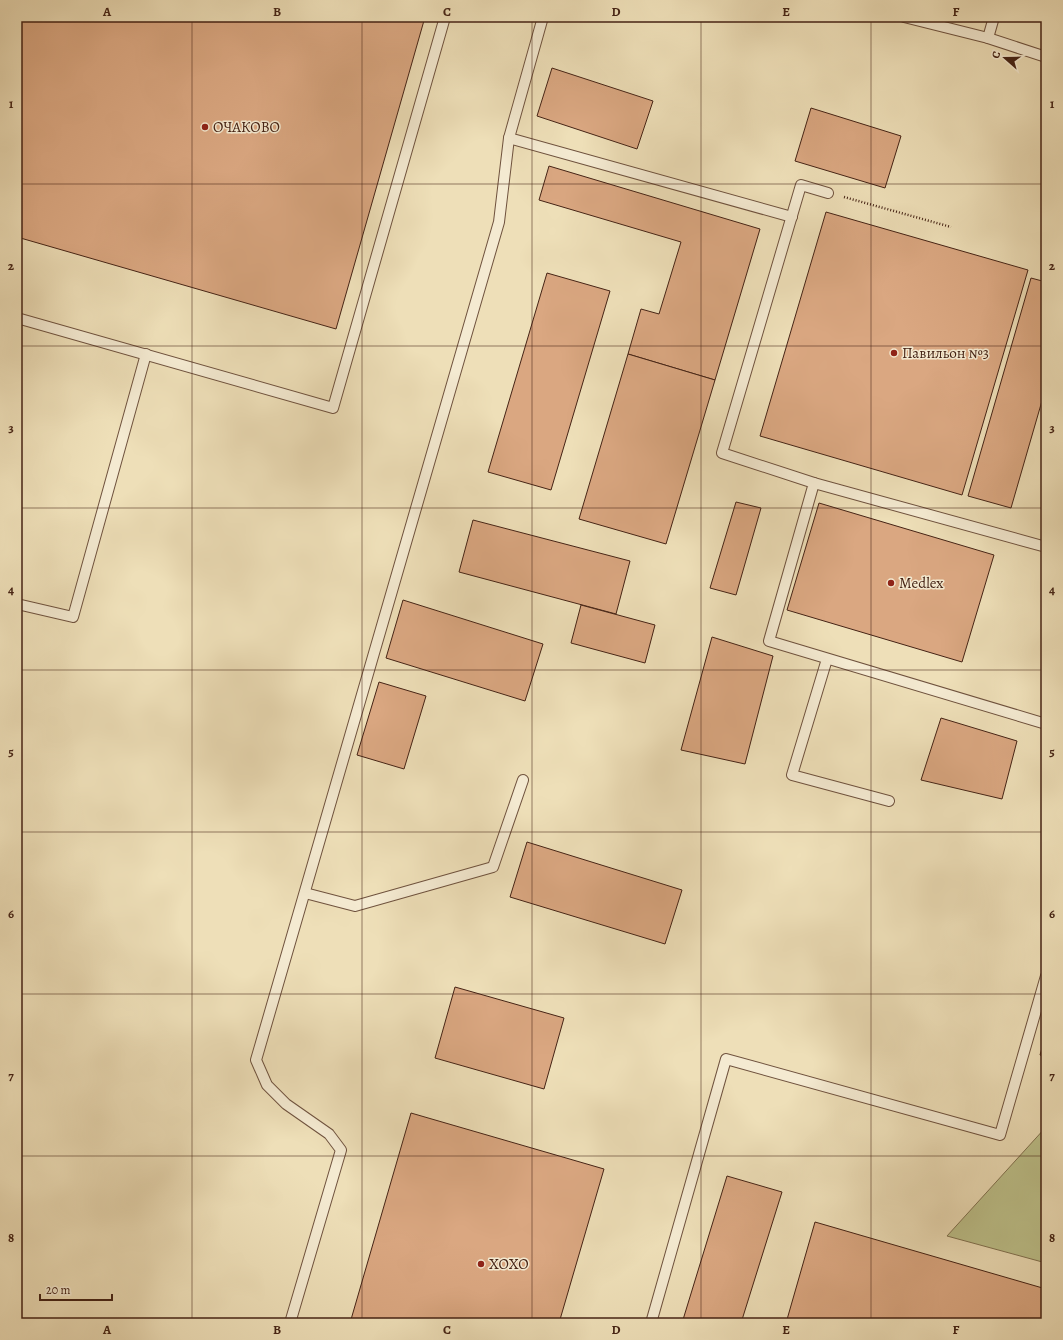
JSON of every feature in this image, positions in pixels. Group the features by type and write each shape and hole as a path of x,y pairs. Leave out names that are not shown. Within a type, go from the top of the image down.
{"lane":[{"path":"17,318 333,408 445,17"},
{"path":"290,1323 341,1150 329,1134 286,1104 267,1085 256,1060 499,222 509,138 543,17"},
{"path":"904,17 988,38 1046,57"},
{"path":"988,38 994,17"},
{"path":"509,138 792,217"},
{"path":"828,193 801,185 722,453 814,483 1046,547"},
{"path":"17,604 73,618 146,354"},
{"path":"814,483 769,641 1046,724"},
{"path":"827,659 792,775 889,801"},
{"path":"305,893 354,906 493,867 523,780"},
{"path":"651,1323 726,1059 1000,1135 1046,976"}],"path":[{"path":"828,193 951,227"}],"green space":[{"path":"1046,1127 1046,1263 947,1236"}],"building":[{"name":"ОЧАКОВО","path":"17,17 425,17 336,329 17,237"},
{"path":"552,68 653,101 637,149 537,116"},
{"path":"811,108 901,136 885,188 795,161"},
{"path":"549,166 760,229 715,380 628,354 641,309 659,314 681,242 539,200"},
{"name":"Павильон №3","path":"826,212 1028,270 962,495 760,436"},
{"path":"547,273 610,291 551,490 488,472"},
{"path":"1031,278 1046,282 1046,387 1011,508 968,496"},
{"path":"628,354 715,380 666,544 579,519"},
{"path":"736,502 761,508 736,595 710,588"},
{"name":"Medlex","path":"819,503 994,555 962,662 787,610"},
{"path":"473,520 630,561 616,614 459,572"},
{"path":"403,600 543,644 525,701 386,658"},
{"path":"581,605 655,625 645,663 571,643"},
{"path":"712,637 773,656 745,764 681,750"},
{"path":"379,682 426,696 404,769 357,755"},
{"path":"941,718 1017,741 1002,799 921,780"},
{"path":"527,842 682,890 665,944 510,897"},
{"path":"455,987 564,1018 544,1089 435,1058"},
{"path":"1046,1034 1046,1057 1040,1055"},
{"path":"411,1113 604,1169 559,1323 350,1323"},
{"path":"727,1176 782,1192 741,1323 682,1323"},
{"path":"815,1222 1046,1289 1046,1323 786,1323"}],"place":[{"name":"ОЧАКОВО","path":"205,127"},
{"name":"Павильон №3","path":"894,353"},
{"name":"Medlex","path":"891,583"},
{"name":"XOXO","path":"481,1264"}]}
